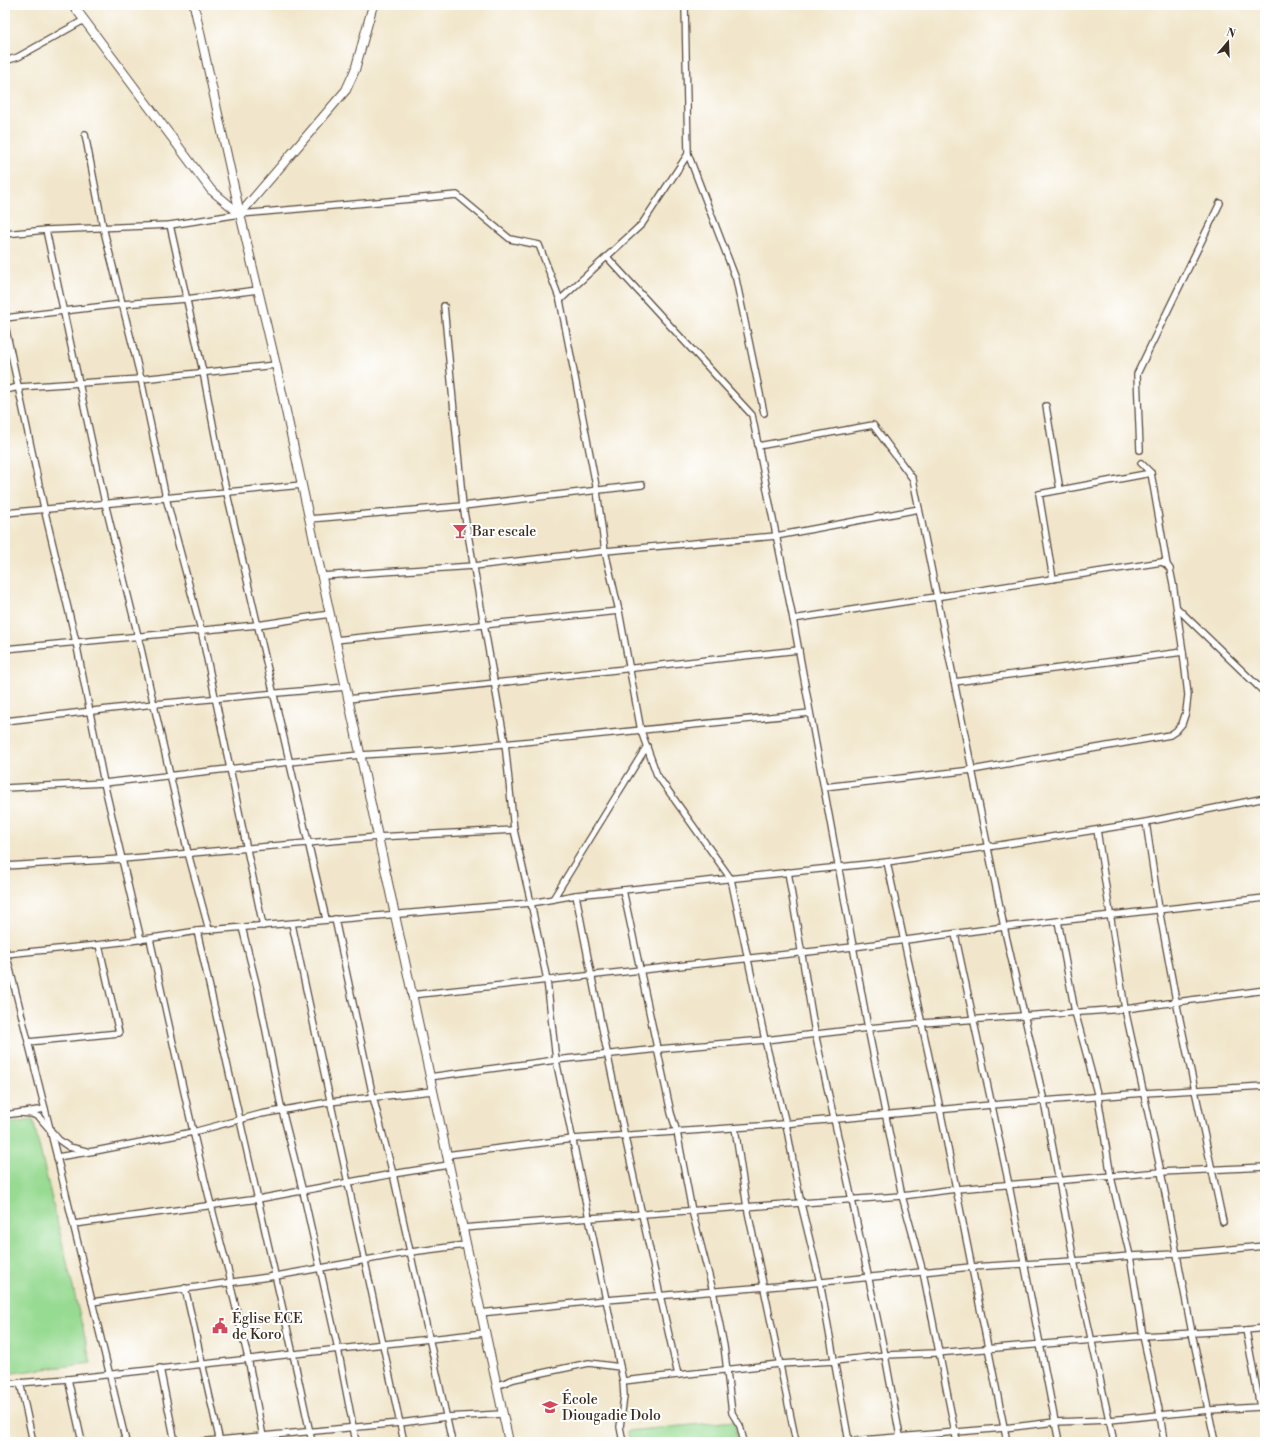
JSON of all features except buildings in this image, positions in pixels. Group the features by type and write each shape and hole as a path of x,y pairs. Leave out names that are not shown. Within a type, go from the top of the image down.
{"street":[{"path":"73,5 211,190 240,214"},
{"path":"194,5 240,214 276,365 484,1333 509,1442"},
{"path":"240,214 346,90 356,70 373,5"},
{"path":"685,5 688,154 736,279 764,413"},
{"path":"5,61 18,56 84,20"},
{"path":"85,134 103,227 141,379 166,498 201,630 263,926"},
{"path":"560,300 642,224 688,154"},
{"path":"5,234 46,230 170,225 240,214 458,195 510,239 539,245 560,300 597,491 605,550 619,611 641,730 657,775 731,878 765,1040 786,1124 801,1204 820,1282 849,1441"},
{"path":"1140,450 1137,374 1220,203"},
{"path":"170,225 203,372 226,492 326,919"},
{"path":"46,230 104,503 138,636 188,853 209,930"},
{"path":"607,257 752,415 799,650 868,1028 902,1196 923,1272 957,1442"},
{"path":"5,318 63,310 258,290"},
{"path":"444,306 463,506 505,743 514,830 547,980 556,1060 623,1381 624,1396 620,1427 623,1442"},
{"path":"5,325 44,508 76,642 104,783 141,940"},
{"path":"5,390 19,387 141,379 276,365"},
{"path":"1046,406 1060,490"},
{"path":"758,446 873,425 913,479 1004,927 1044,1101 1074,1261 1114,1442"},
{"path":"824,787 972,770 1170,735 1176,731 1182,724 1186,712 1188,695 1183,652 1177,608 1170,569 1167,565 1151,473 1141,462"},
{"path":"1053,579 1039,494 1151,473"},
{"path":"5,513 44,508 302,485"},
{"path":"309,519 463,506 642,485"},
{"path":"321,576 474,566 605,550 776,536 919,509"},
{"path":"793,620 937,596 1162,562 1167,565"},
{"path":"1177,608 1265,693"},
{"path":"335,640 619,611"},
{"path":"5,649 257,625 330,614"},
{"path":"348,699 799,650"},
{"path":"954,682 1183,652"},
{"path":"5,721 154,704 346,687"},
{"path":"5,788 104,783 289,762 360,755 444,750 810,713"},
{"path":"553,899 646,746"},
{"path":"126,1442 58,1157 5,952 99,945 150,939 197,931 531,903 576,895 887,862 1146,822 1265,798"},
{"path":"1146,822 1159,909 1176,1001 1223,1222"},
{"path":"5,866 122,859 377,837 514,830"},
{"path":"1097,830 1125,1009 1161,1172 1215,1442"},
{"path":"887,862 940,1108 1007,1442"},
{"path":"788,872 815,1033 885,1355 901,1440"},
{"path":"623,890 677,1132 692,1211 713,1291 724,1346 732,1413 740,1426 744,1442"},
{"path":"576,895 624,1136 643,1214 678,1375"},
{"path":"411,995 802,952 1004,927 1265,898"},
{"path":"335,919 373,1097 411,1252 452,1442"},
{"path":"1058,921 1075,1012 1098,1096 1111,1177 1130,1256 1143,1336 1160,1414 1164,1442"},
{"path":"292,924 404,1442"},
{"path":"242,927 258,991 282,1111 302,1190 338,1349 352,1428 356,1442"},
{"path":"197,931 276,1276 312,1442"},
{"path":"955,934 972,1020 1009,1185 1023,1264 1041,1346 1059,1442"},
{"path":"150,939 193,1132 230,1277 230,1283 248,1358 264,1439"},
{"path":"28,1042 119,1033 99,945"},
{"path":"429,1077 608,1054 765,1040 815,1033 922,1022 1125,1009 1265,990"},
{"path":"446,1155 573,1139 786,1124 940,1108 1098,1096 1265,1086"},
{"path":"58,1157 193,1132 240,1120 330,1102 432,1091"},
{"path":"5,1115 45,1109"},
{"path":"20,1113 32,1114 39,1117 59,1140 69,1147 80,1150 95,1151"},
{"path":"735,1128 747,1207 796,1442"},
{"path":"74,1224 258,1199 448,1165"},
{"path":"462,1228 902,1196 956,1189 1161,1172 1265,1167"},
{"path":"92,1302 276,1276 411,1252 465,1245"},
{"path":"480,1313 660,1295 868,1278 971,1267 1177,1254 1265,1246"},
{"path":"185,1288 201,1364 220,1441"},
{"path":"623,1381 779,1364 885,1355 1041,1346 1143,1336 1265,1328"},
{"path":"839,1442 901,1440 955,1432 1055,1422 1110,1420 1160,1414 1260,1407 1246,1330"},
{"path":"5,1384 68,1379 484,1333"},
{"path":"496,1386 514,1379 589,1363 620,1367"},
{"path":"160,1368 175,1442"},
{"path":"68,1379 82,1442"},
{"path":"20,1382 33,1442"},
{"path":"198,1442 264,1439 309,1432 446,1417 502,1414"}],"green space":[{"path":"33,1120 91,1363 5,1374 5,1124"},
{"path":"734,1421 738,1442 630,1442 627,1431"}],"place":[{"name":"Bar escale","path":"460,531"},
{"name":"Église ECE de Koro","path":"220,1326"},
{"name":"École Diougadie Dolo","path":"550,1407"}]}
